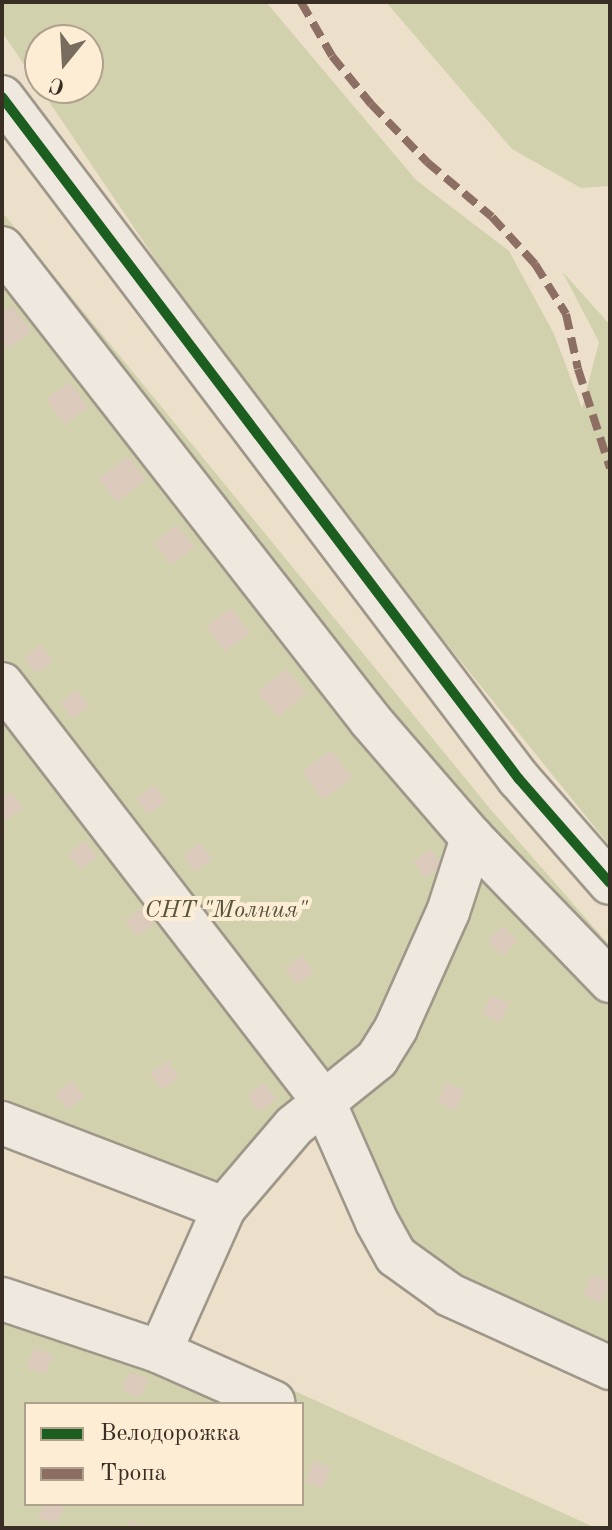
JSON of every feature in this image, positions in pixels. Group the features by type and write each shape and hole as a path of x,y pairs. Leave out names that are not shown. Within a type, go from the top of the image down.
{"street":[{"path":"2,97 519,779 610,883"},
{"path":"2,248 371,721 472,838 610,981"},
{"path":"2,684 324,1102 377,1222 402,1262 450,1295 610,1368"},
{"path":"160,1352 224,1208 294,1126 377,1059 396,1028 448,912 472,838"},
{"path":"8,1121 224,1208"},
{"path":"2,1299 160,1352 273,1402"}],"green space":[{"path":"2,2 266,2 416,180 509,251 554,334 582,408 599,342 562,271 610,325 610,846 255,407 51,104 104,104 104,24 24,24 24,65 2,32"},
{"path":"386,2 610,2 610,186 581,188 512,149"},
{"name":"СНТ \"Молния\"","path":"2,212 492,811 610,946 610,1382 450,1309 313,1121 232,1222 2,1130"},
{"path":"2,1287 231,1362 596,1528 2,1528"}],"building":[{"path":"12,306 31,331 9,348 2,339 2,314"},
{"path":"70,382 88,407 65,424 47,399"},
{"path":"128,456 146,480 117,502 98,478"},
{"path":"177,525 194,547 171,565 154,543"},
{"path":"231,608 250,633 225,651 206,627"},
{"path":"41,645 53,661 36,674 24,658"},
{"path":"286,669 306,694 278,717 258,692"},
{"path":"77,690 89,706 72,719 60,703"},
{"path":"331,750 352,778 323,800 302,772"},
{"path":"154,785 166,801 148,814 136,798"},
{"path":"11,792 23,808 6,820 2,815 2,799"},
{"path":"85,841 97,857 80,870 68,854"},
{"path":"200,843 212,859 195,872 183,856"},
{"path":"430,849 442,865 425,878 413,862"},
{"path":"142,908 154,924 137,937 125,921"},
{"path":"503,926 517,941 502,956 488,940"},
{"path":"302,956 314,972 297,985 285,969"},
{"path":"491,995 509,1003 501,1022 482,1014"},
{"path":"167,1061 179,1077 162,1090 150,1074"},
{"path":"72,1081 84,1097 67,1110 55,1094"},
{"path":"264,1083 276,1099 259,1112 247,1096"},
{"path":"446,1083 464,1091 456,1110 437,1102"},
{"path":"591,1275 610,1282 602,1303 583,1296"},
{"path":"34,1348 53,1355 46,1375 27,1368"},
{"path":"130,1371 148,1379 140,1398 121,1390"},
{"path":"313,1461 331,1468 323,1488 305,1482"},
{"path":"43,1506 64,1506 57,1524 38,1518"},
{"path":"129,1520 150,1528 126,1528"}],"marked path":[{"path":"301,2 332,56 371,104 427,162 492,217 535,264 566,314 578,369 610,468"}],"cycle path":[{"path":"2,97 519,779 610,883"}]}
